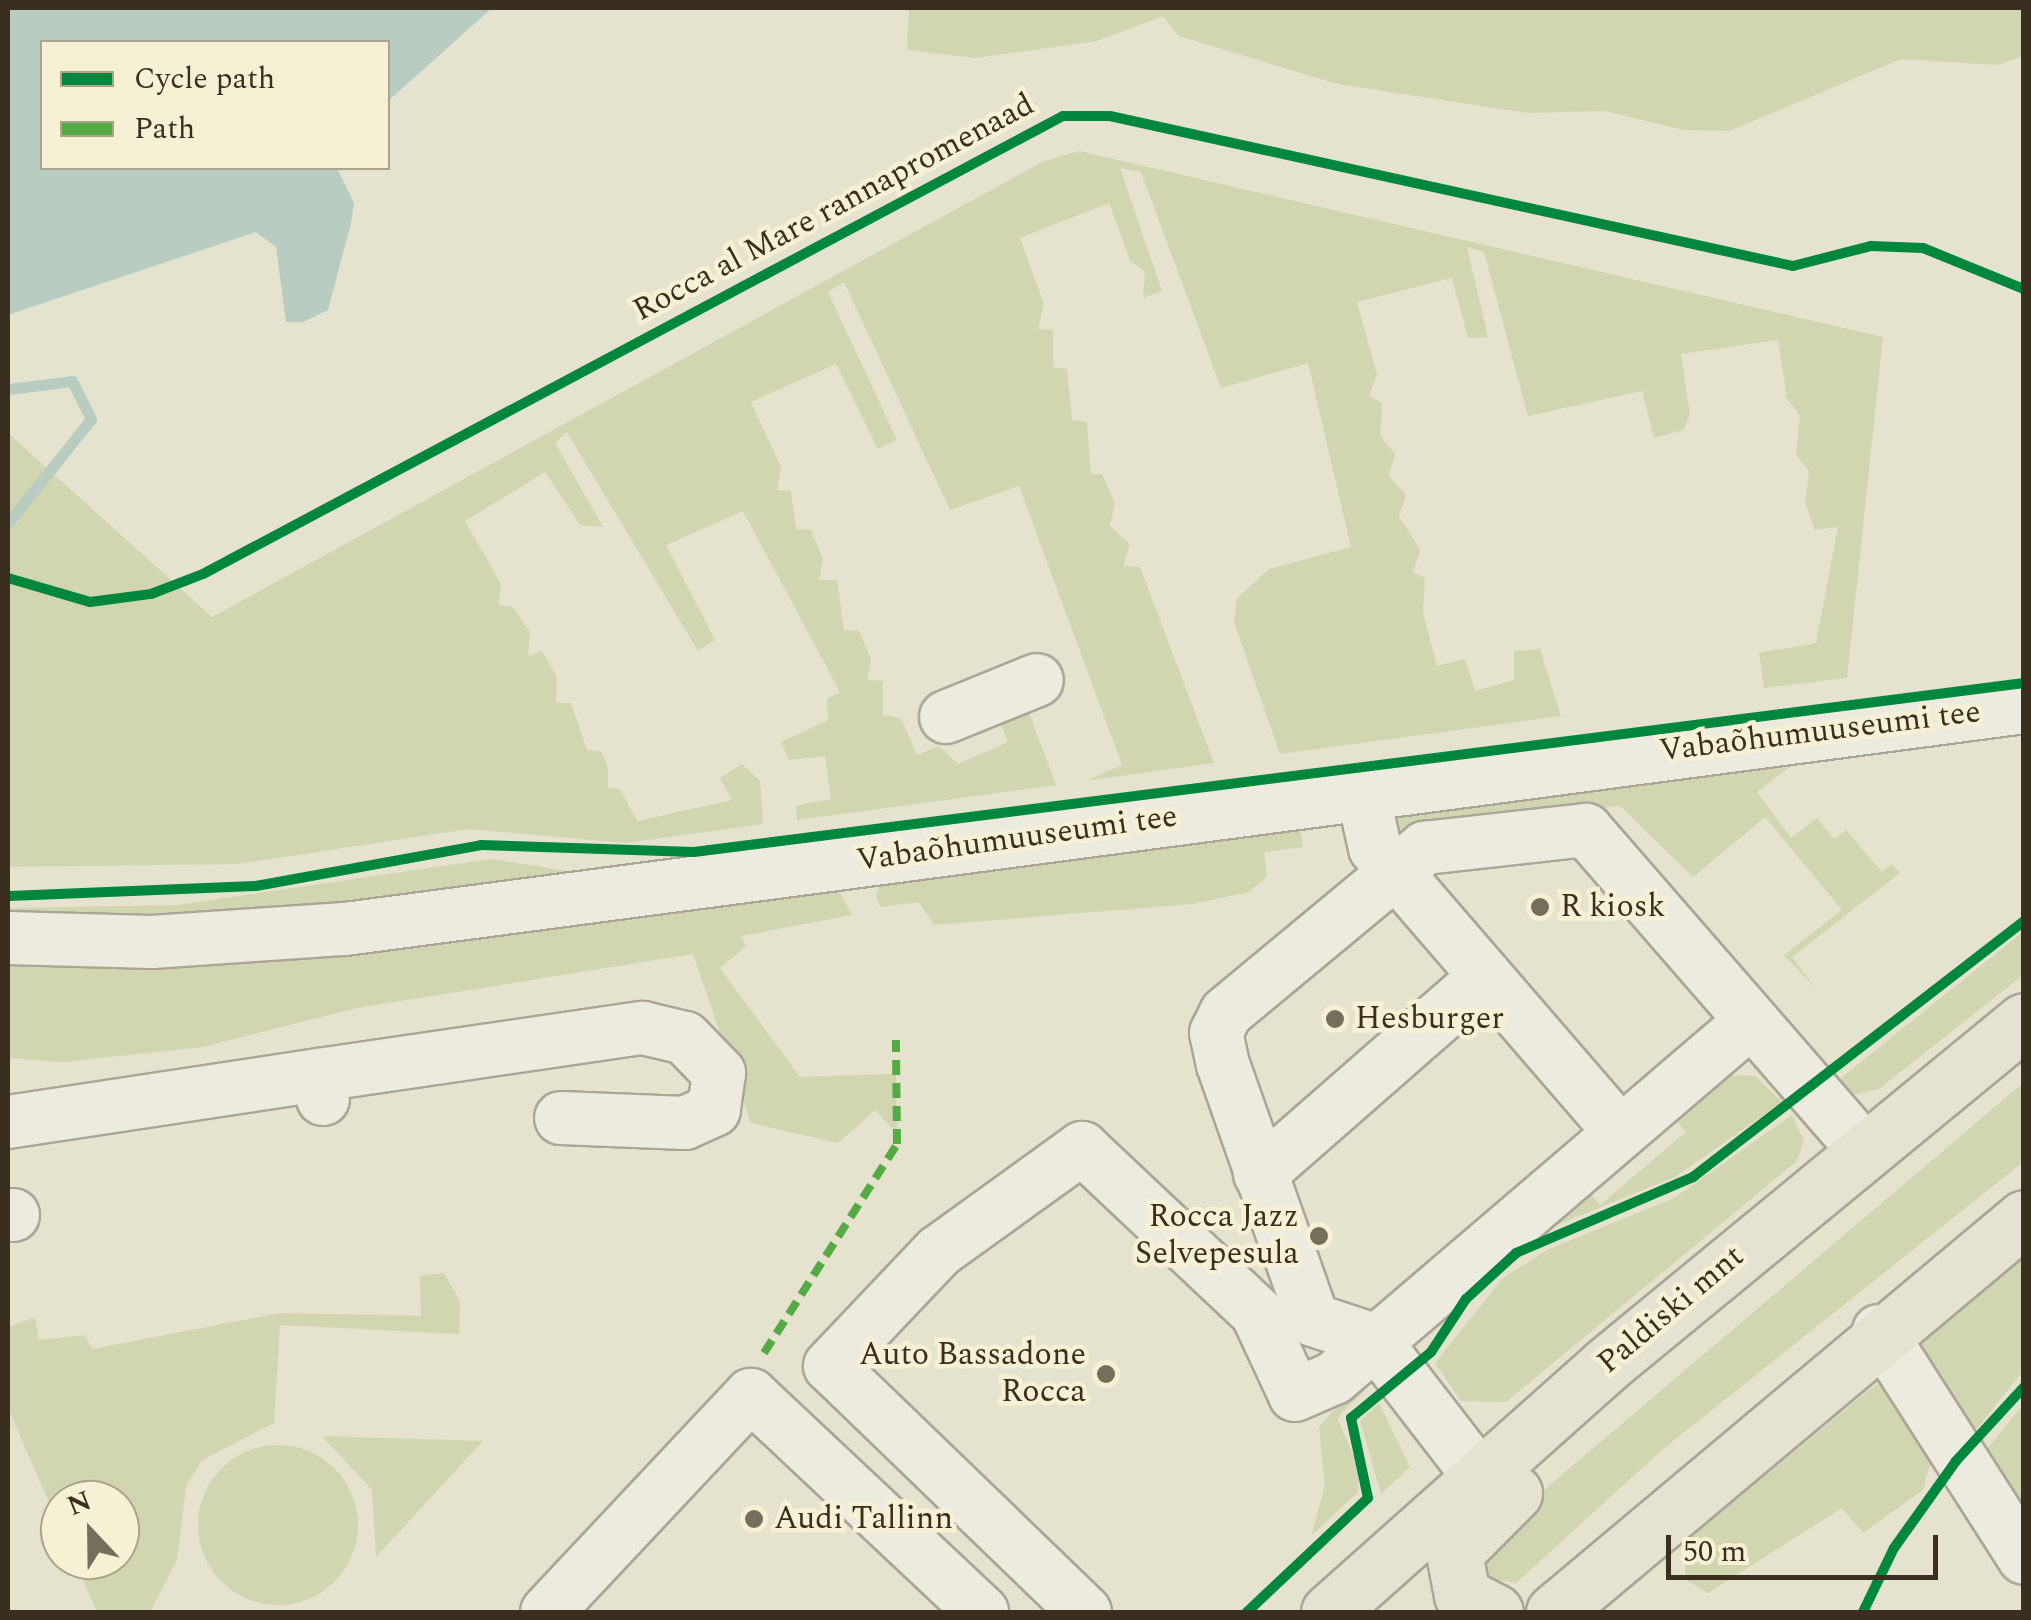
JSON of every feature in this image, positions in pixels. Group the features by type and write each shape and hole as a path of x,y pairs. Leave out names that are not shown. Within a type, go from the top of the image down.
{"main road":[{"name":"Paldiski mnt","path":"1329,1612 1606,1365 1862,1148 2024,1020"},
{"path":"1510,1612 1560,1608 1878,1331 2024,1218"},
{"path":"1494,1612 1462,1595 1454,1553 1548,1459 1606,1365"}],"street":[{"path":"946,718 1038,680"},
{"name":"Vabaõhumuuseumi tee","path":"8,938 152,942 346,929 2024,707"},
{"path":"1363,794 1375,848 1620,1131"},
{"path":"1480,1476 1374,1340 1312,1320 1229,1082 1216,1033 1226,1013 1403,881 1425,848 1586,830 1749,1023 1862,1148"},
{"path":"1260,1174 1486,976"},
{"path":"1085,1612 830,1366 938,1252 1082,1148 1256,1313 1294,1395 1334,1378 1749,1023"},
{"path":"8,1122 321,1087 642,1028 685,1038 719,1074 714,1110 685,1123 561,1118"},
{"path":"1878,1331 2024,1558"},
{"path":"546,1612 751,1395 982,1612"}],"green space":[{"path":"909,8 2023,8 2024,56 1997,65 1901,59 1729,131 1683,130 1605,111 1528,113 1337,84 1179,36 1163,16 1097,41 976,58 907,50"},
{"path":"1079,151 1883,337 1847,678 1764,688 1759,653 1816,643 1838,527 1815,530 1805,503 1809,471 1796,455 1800,416 1787,398 1778,340 1681,354 1690,415 1683,430 1654,438 1642,391 1528,416 1484,252 1467,247 1488,337 1468,338 1452,278 1357,302 1377,375 1369,396 1382,403 1380,436 1395,454 1389,476 1406,495 1399,516 1420,550 1413,572 1425,578 1423,613 1437,666 1465,659 1475,691 1514,680 1514,651 1540,649 1561,716 1280,754 1234,622 1237,598 1269,569 1351,547 1308,363 1221,388 1141,172 1120,168 1162,291 1143,298 1145,272 1130,260 1109,203 1020,238 1044,304 1038,329 1053,330 1053,367 1067,369 1072,420 1087,422 1091,474 1102,474 1115,503 1110,526 1130,544 1123,566 1140,567 1214,763 1085,781 1122,765 1019,486 950,510 844,282 828,292 897,440 878,449 836,364 751,402 781,467 777,490 791,491 796,529 811,530 823,559 819,580 837,580 844,630 859,631 871,659 867,680 883,681 883,715 901,718 917,755 939,746 958,764 1008,742 997,713 1026,705 1056,785 797,820 796,806 831,799 825,756 789,760 781,742 828,720 827,699 840,692 743,511 666,545 715,640 698,651 567,432 555,443 603,527 580,525 545,472 465,521 501,584 498,605 513,607 530,632 528,656 542,651 557,677 556,703 571,703 587,750 601,751 608,767 608,788 620,789 637,821 732,800 720,778 742,764 760,781 763,824 626,843 469,829 237,864 8,867 8,433 212,617 1042,162"},
{"path":"1749,760 1751,771 1790,767 1757,792 1791,838 1817,818 1834,839 1846,830 1882,872 1892,864 1900,873 1792,957 1816,989 1784,955 1842,910 1765,817 1693,877 1620,806 1433,826 1402,847 1392,819"},
{"path":"1298,820 1303,847 1264,852 1267,876 1249,892 1193,904 934,925 919,902 880,907 876,894 883,879"},
{"path":"490,859 587,874 358,909 8,922 8,908 177,905"},
{"path":"838,889 852,915 741,936 746,946 720,968 800,1077 896,1074 897,1134 875,1110 838,1143 751,1123 693,954 357,1008 203,1047 63,1062 8,1058 8,964"},
{"path":"2023,932 2023,975 1879,1089 1855,1094 1836,1082"},
{"path":"1718,1075 1755,1076 1782,1102 1675,1177 1513,1243 1585,1187 1600,1205 1686,1132 1671,1115"},
{"path":"2023,1083 2023,1162 1663,1449 1516,1583 1482,1578 1484,1541"},
{"path":"1792,1115 1804,1141 1797,1161 1506,1402 1461,1401 1435,1363 1503,1278 1547,1250 1674,1198"},
{"path":"2023,1255 2023,1371 1964,1445 1917,1355 1920,1341"},
{"path":"444,1273 460,1301 459,1334 280,1325 274,1423 202,1460 186,1486 177,1560 150,1612 97,1612 83,1580 140,1580 140,1480 40,1482 8,1408 8,1327 35,1317 39,1340 85,1335 92,1349 280,1313 421,1316 420,1276"},
{"path":"1885,1377 1932,1457 1923,1490 1863,1533 1842,1508 1708,1593 1686,1580 1683,1543"},
{"path":"1362,1378 1364,1391 1337,1418 1359,1468 1358,1492 1311,1536 1325,1486 1319,1427"},
{"path":"1379,1403 1410,1467 1381,1494 1360,1421"},
{"path":"2023,1405 2023,1520 1977,1461"},
{"path":"322,1436 483,1441 376,1557 372,1490"},
{"path":"278,1445 309,1451 334,1469 352,1494 358,1525 352,1556 334,1581 309,1599 278,1605 247,1599 222,1581 204,1556 198,1525 204,1494 222,1469 247,1451"}],"shaded area":[{"path":"8,8 492,8 390,99 390,40 40,40 40,170 338,170 354,203 328,310 303,322 286,322 276,247 256,232 8,315"}],"waterway":[{"path":"8,389 72,381 91,419 8,523"}],"marked path":[{"path":"764,1353 897,1144 896,1040"}],"cycle path":[{"name":"Rocca al Mare rannapromenaad","path":"8,578 90,602 151,594 203,574 1063,116 1110,116 1793,266 1871,246 1923,248 2024,289"},
{"path":"8,896 256,886 481,845 694,852 2024,683"},
{"path":"1247,1612 1368,1498 1351,1418 1431,1352 1466,1299 1516,1253 1693,1177 2024,921"},
{"path":"1863,1612 1894,1548 1956,1461 2024,1387"}],"place":[{"name":"R kiosk","path":"1540,907"},
{"name":"Hesburger","path":"1335,1019"},
{"name":"Rocca Jazz Selvepesula","path":"1319,1236"},
{"name":"Auto Bassadone Rocca","path":"1106,1374"},
{"name":"Audi Tallinn","path":"754,1519"}]}
